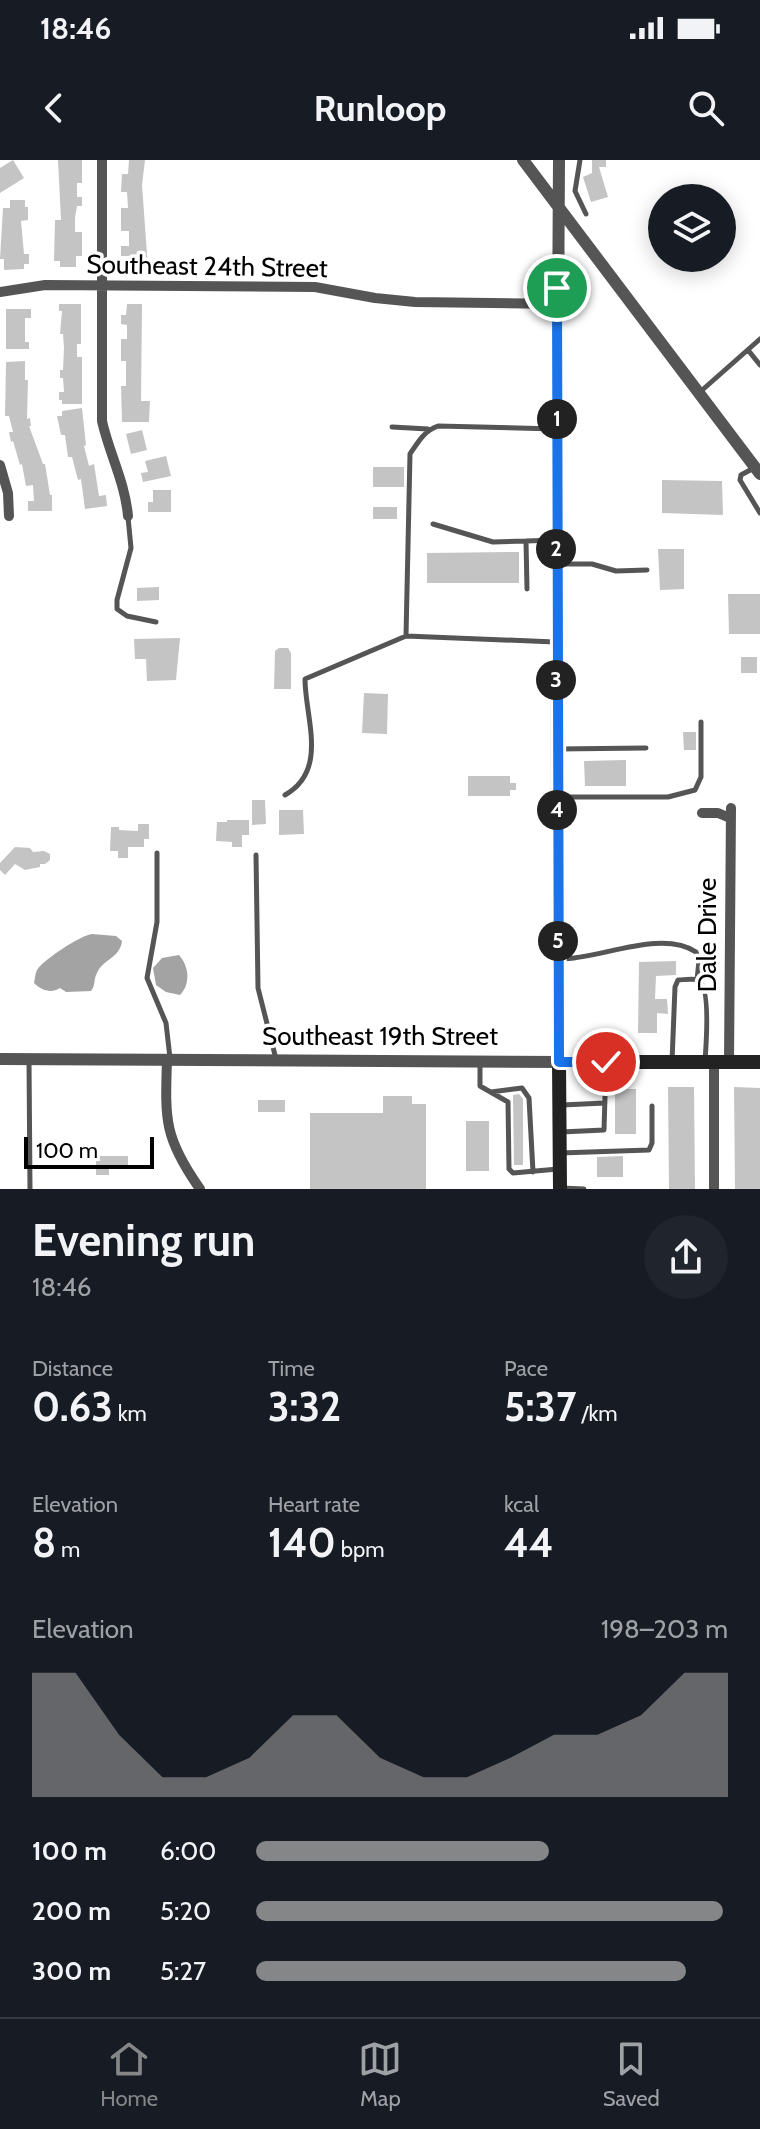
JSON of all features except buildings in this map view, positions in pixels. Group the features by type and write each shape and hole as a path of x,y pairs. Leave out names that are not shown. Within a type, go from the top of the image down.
{"main road":[{"name":"Southeast 19th Street","path":"559,1062 760,1062"},
{"path":"559,1062 560,1188"}],"street":[{"path":"102,160 102,421 125,492 128,516"},
{"path":"523,160 758,468"},
{"path":"559,160 556,540 559,1062"},
{"name":"Southeast 24th Street","path":"0,292 30,286 315,287 392,300 557,304"},
{"path":"0,465 8,493 9,516"},
{"name":"Dale Drive","path":"702,813 731,813 729,1062"},
{"name":"Southeast 19th Street","path":"0,1059 559,1062"},
{"path":"169,1060 166,1105 169,1130 175,1150 200,1189"},
{"path":"710,1062 714,1189"}],"lane":[{"path":"580,160 575,191 586,214"},
{"path":"699,393 760,339"},
{"path":"748,350 760,365"},
{"path":"392,427 557,429"},
{"path":"406,636 410,454 429,429"},
{"path":"758,468 741,475 740,480 760,513"},
{"path":"128,516 131,548 117,609 127,616 156,622"},
{"path":"433,524 493,542 556,540"},
{"path":"526,541 527,589"},
{"path":"556,564 592,564 616,571 647,570"},
{"path":"285,795 295,789 308,772 311,755 311,722 305,679 406,636 556,642"},
{"path":"557,797 668,797 695,790 701,777 701,722"},
{"path":"556,749 646,748"},
{"path":"157,853 157,922 147,978 166,1023 169,1060"},
{"path":"256,855 258,988 276,1060"},
{"path":"558,960 582,959 645,944 689,947 696,952 699,961 697,980"},
{"path":"672,1062 675,987 678,980 701,982 706,995 710,1062"},
{"path":"29,1059 30,1189"},
{"path":"480,1061 480,1086 508,1102 509,1169 513,1173 533,1172 559,1161 649,1150 652,1143 652,1106"},
{"path":"559,1132 604,1130 606,1062"},
{"path":"491,1092 522,1088 529,1098 533,1172"},
{"path":"559,1105 605,1103"},
{"path":"560,1188 584,1189"}],"shaded area":[{"path":"92,934 116,936 122,941 118,951 100,968 91,991 66,992 60,988 50,991 34,983 37,970 47,960 71,943"},
{"path":"179,955 187,975 186,986 180,995 166,992 156,985 153,968 162,958"}],"route":[{"path":"557,288 559,1062 606,1062"}]}
